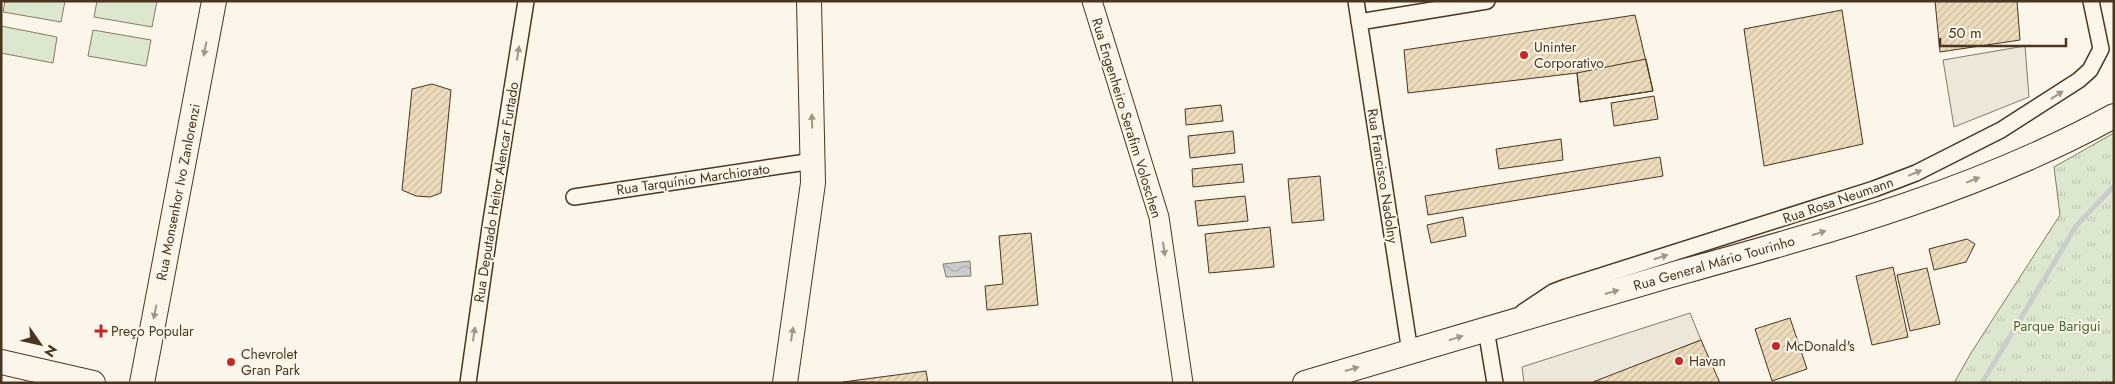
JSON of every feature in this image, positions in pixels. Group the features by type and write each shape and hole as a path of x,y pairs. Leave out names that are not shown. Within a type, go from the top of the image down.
{"main road":[{"name":"Rua Monsenhor Ivo Zanlorenzi","path":"142,383 214,1"},
{"path":"785,383 810,207 813,161 809,1"},
{"name":"Rua General Mário Tourinho","path":"1305,383 1874,216 2013,164 2114,116"},
{"path":"1,362 93,383"}],"street":[{"name":"Rua Deputado Heitor Alencar Furtado","path":"468,383 490,227 526,1"},
{"name":"Rua Engenheiro Serafim Voloschen","path":"1092,1 1159,217 1184,383"},
{"name":"Rua Francisco Nadolny","path":"1356,1 1410,352"},
{"path":"1359,22 1487,1"},
{"name":"Rua Rosa Neumann","path":"1495,326 1553,292 1874,189 1916,173 2000,130 2057,95 2090,70 2101,49 2091,1"},
{"name":"Rua Tarquínio Marchiorato","path":"574,197 813,161"},
{"path":"1495,326 1495,383"}],"green space":[{"path":"5,1 65,1 61,22 3,12"},
{"path":"97,1 157,1 152,27 94,17"},
{"path":"1,26 57,37 53,63 1,53"},
{"path":"93,30 151,40 146,66 88,56"},
{"name":"Parque Barigui","path":"2114,133 2114,383 1954,383 1971,353 2060,215 2054,167"}],"shaded area":[{"path":"2025,46 2029,97 1954,127 1943,60"},
{"path":"1690,313 1701,340 1593,383 1524,383 1522,367"}],"water":[{"path":"970,261 971,276 946,277 943,264"}],"building":[{"path":"1935,1 2017,1 2020,40 1940,52"},
{"path":"1842,10 1863,144 1764,166 1744,29"},
{"name":"Uninter Corporativo","path":"1635,15 1653,91 1580,102 1577,73 1408,93 1404,50"},
{"path":"1646,59 1653,91 1580,102 1577,73"},
{"path":"432,84 451,90 441,193 430,197 416,196 402,190 412,89"},
{"path":"1654,96 1658,119 1614,126 1611,103"},
{"path":"1221,105 1223,121 1186,125 1185,109"},
{"path":"1233,131 1235,153 1190,158 1188,136"},
{"path":"1561,139 1563,160 1499,169 1496,149"},
{"path":"1660,157 1663,176 1428,215 1425,196"},
{"path":"1242,164 1244,182 1193,187 1192,169"},
{"path":"1320,176 1324,220 1292,223 1288,179"},
{"path":"1245,196 1248,221 1198,226 1195,201"},
{"path":"1463,217 1466,236 1431,243 1427,225"},
{"path":"1270,227 1274,267 1209,273 1205,234"},
{"path":"1031,233 1038,305 987,310 985,286 1003,284 999,236"},
{"path":"1967,239 1975,244 1966,262 1934,270 1929,249"},
{"path":"1893,267 1908,337 1872,345 1856,276"},
{"path":"1927,268 1940,324 1910,331 1897,275"},
{"path":"1790,318 1807,369 1772,381 1755,329"},
{"name":"Havan","path":"1701,340 1720,383 1593,382"},
{"path":"926,371 928,383 843,382"}],"waterway":[{"path":"1982,383 2076,226 2114,186"}],"place":[{"name":"Uninter Corporativo","path":"1524,55"},
{"name":"Preço Popular","path":"101,331"},
{"name":"McDonald's","path":"1776,346"},
{"name":"Havan","path":"1679,361"},
{"name":"Chevrolet Gran Park","path":"231,362"}]}
